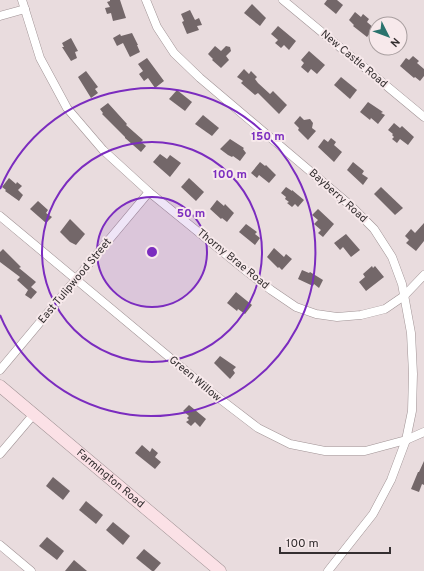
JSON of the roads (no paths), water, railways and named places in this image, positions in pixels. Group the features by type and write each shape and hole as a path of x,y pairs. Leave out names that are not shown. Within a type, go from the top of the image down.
{"street":[{"name":"Thorny Brae Road","path":"22,0 40,58 67,108 103,150 149,192 245,270 296,306 316,314 337,317 361,315 385,309 404,296 424,275"},
{"name":"Bayberry Road","path":"146,0 157,27 174,53 200,78 350,205 374,229 392,257 402,284 411,333 413,374 412,411 406,440 391,480 373,514 328,571"},
{"name":"New Castle Road","path":"283,0 424,117"},
{"path":"0,16 25,10"},
{"name":"East Tulipwood Street","path":"0,370 149,192"},
{"name":"Green Willow","path":"0,216 232,410 258,428 290,444 325,451 365,451 406,440 424,432"},
{"name":"Farmington Road","path":"0,386 220,571"},
{"path":"0,454 34,414"},
{"path":"0,545 31,571"}]}
